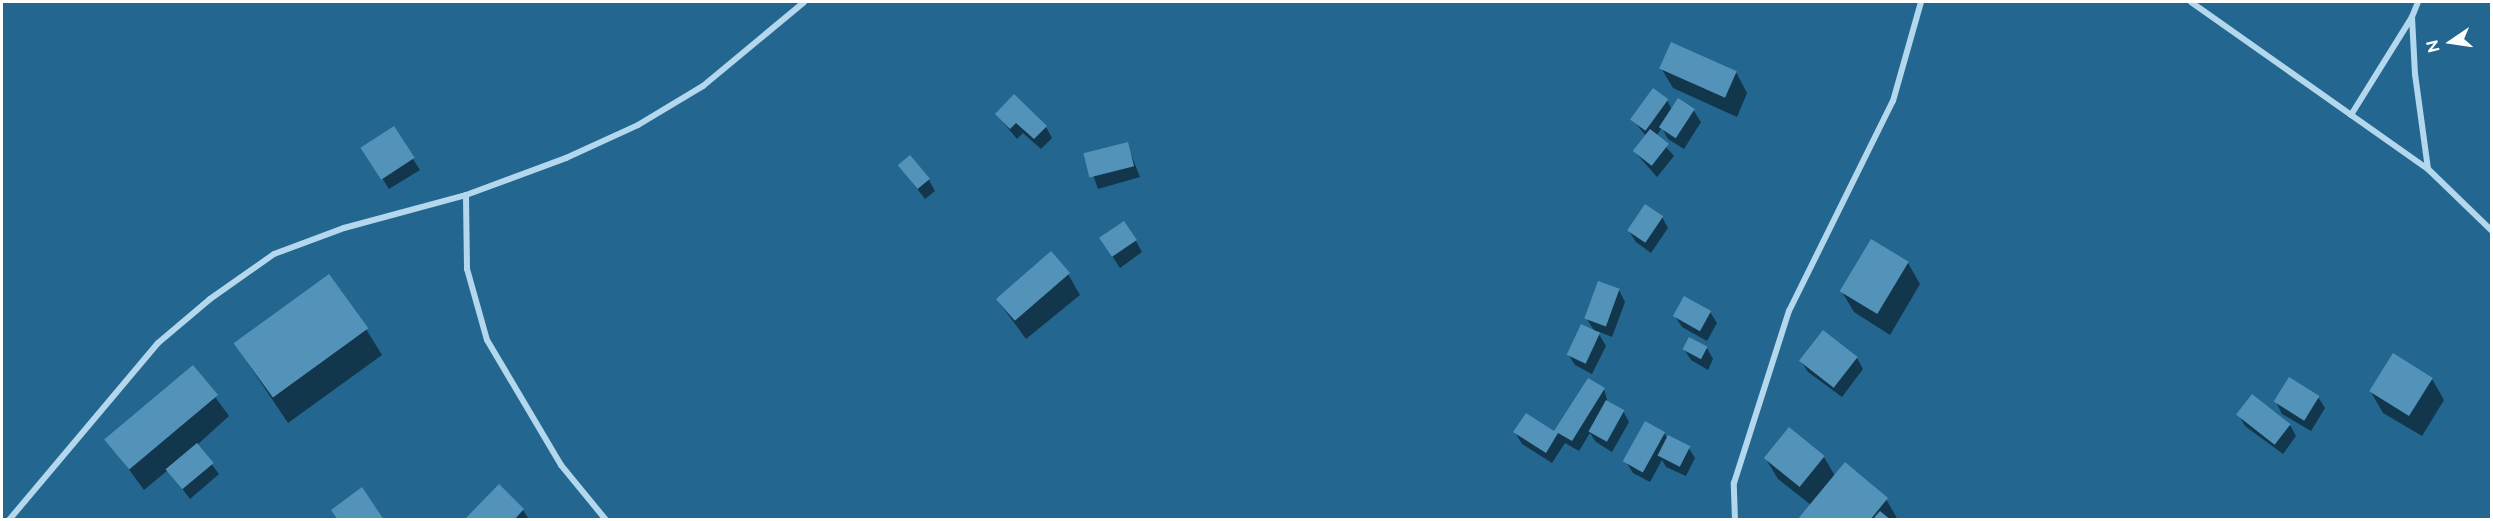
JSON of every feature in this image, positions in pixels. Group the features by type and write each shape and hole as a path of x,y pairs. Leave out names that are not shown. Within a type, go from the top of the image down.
{"street":[{"path":"9,519 158,343 210,299 274,254 344,228 466,195 566,158 638,125 703,86 804,2"},
{"path":"1735,519 1734,483 1789,311 1893,100 1921,2"},
{"path":"2191,2 2428,169 2492,231"},
{"path":"2351,115 2412,17 2418,2"},
{"path":"2412,17 2415,74 2428,169"},
{"path":"466,195 467,269 487,340 561,465 606,519"}],"building":[{"path":"1671,42 1737,71 1725,98 1659,68"},
{"path":"1653,88 1668,99 1645,131 1630,120"},
{"path":"1014,94 1047,126 1034,139 1016,123 1010,129 995,114"},
{"path":"1678,98 1695,109 1676,138 1659,127"},
{"path":"394,126 415,158 381,180 360,148"},
{"path":"1650,129 1669,144 1652,166 1633,151"},
{"path":"1128,142 1134,166 1089,177 1083,153"},
{"path":"910,155 930,179 918,189 898,165"},
{"path":"1645,204 1663,216 1645,243 1627,231"},
{"path":"1124,221 1137,240 1112,257 1099,238"},
{"path":"1871,239 1909,262 1877,314 1840,291"},
{"path":"1051,251 1070,273 1015,321 996,299"},
{"path":"329,274 368,328 273,398 234,343"},
{"path":"1598,281 1620,289 1606,326 1584,319"},
{"path":"1684,296 1711,311 1700,331 1673,316"},
{"path":"1581,324 1600,333 1586,364 1567,355"},
{"path":"1823,330 1858,357 1834,388 1799,361"},
{"path":"1689,337 1708,347 1701,359 1682,349"},
{"path":"2393,353 2433,378 2409,416 2369,391"},
{"path":"193,365 218,395 129,469 104,440"},
{"path":"2289,377 2320,396 2304,421 2274,402"},
{"path":"1588,378 1605,388 1572,441 1558,433 1546,453 1513,432 1526,413 1554,431"},
{"path":"2252,394 2291,424 2275,445 2236,414"},
{"path":"1606,400 1624,410 1607,442 1589,431"},
{"path":"1645,421 1665,432 1643,472 1623,461"},
{"path":"1789,427 1825,456 1800,487 1764,458"},
{"path":"1668,435 1690,446 1680,467 1658,455"},
{"path":"197,443 214,463 182,489 166,469"},
{"path":"1845,462 1888,498 1870,520 1797,520"},
{"path":"499,484 524,509 514,520 464,520"},
{"path":"362,487 384,520 338,520 331,510"},
{"path":"1880,511 1891,520 1872,520"}]}
